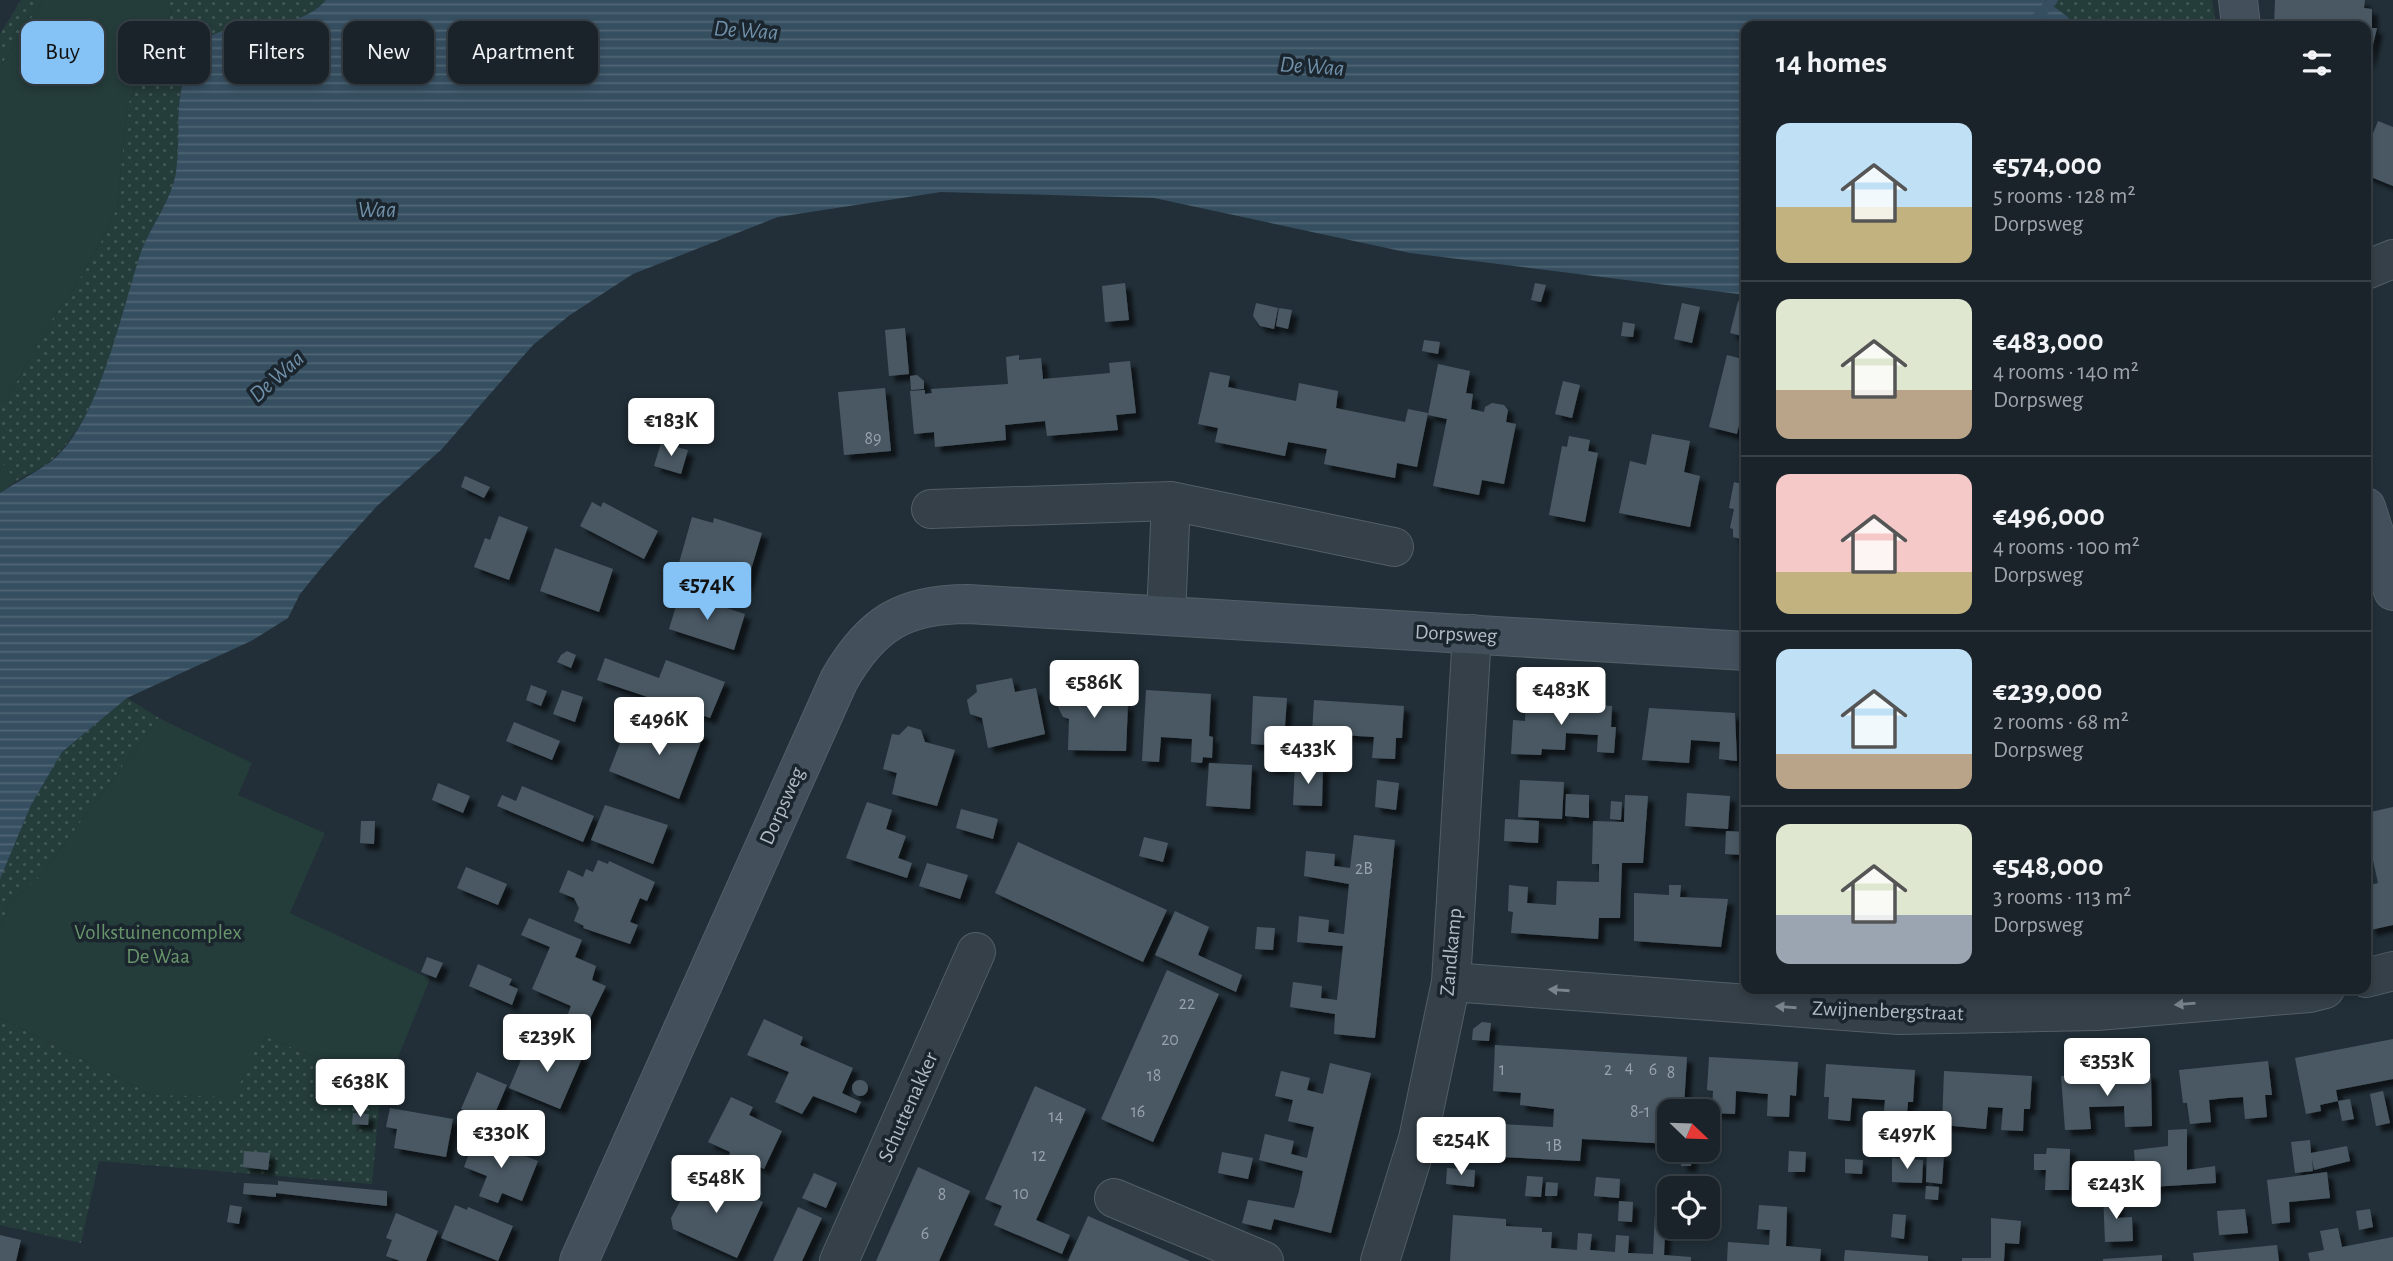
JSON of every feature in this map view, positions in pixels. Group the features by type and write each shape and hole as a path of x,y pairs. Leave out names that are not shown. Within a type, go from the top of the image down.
{"street":[{"path":"2238,0 2240,21"},
{"path":"2371,268 2393,259"},
{"path":"931,509 1171,500 1394,547"},
{"path":"1166,616 1171,500"},
{"path":"2371,523 2393,591"},
{"path":"2371,605 2393,598"},
{"name":"Dorpsweg","path":"588,1258 820,720 850,660 863,642 900,615 942,605 1741,651"},
{"name":"Zandkamp","path":"1380,1261 1418,1139 1451,982 1472,635"},
{"name":"Schuttenakker","path":"839,1261 976,952"},
{"path":"2371,977 2393,971"},
{"name":"Zwijnenbergstraat","path":"1451,982 1899,1015 2097,1011 2297,994"},
{"path":"1114,1198 1264,1261"}],"green space":[{"path":"21,0 43,0 30,21 21,21 21,34 0,67 0,34"},
{"path":"43,0 155,0 172,10 167,21 118,21 118,84 137,84 127,106 117,208 72,292 54,316 7,399 0,403 0,67 21,34 21,84 104,84 104,21 30,21"},
{"path":"155,0 326,0 311,12 287,21 224,21 224,32 210,37 210,21 167,21 172,11"},
{"path":"2045,0 2212,0 2215,21 2070,21"},
{"path":"137,84 182,84 178,155 173,184 144,245 109,362 87,413 73,436 52,460 16,481 0,460 0,403 7,399 54,316 72,292 117,208 127,106"},
{"path":"0,460 16,481 0,493"},
{"path":"127,698 159,718 37,880 9,903 0,928 0,879 31,805 62,752"},
{"name":"Volkstuinencomplex De Waa","path":"159,718 252,763 238,795 325,833 290,913 430,979 386,1087 262,1035 234,1097 153,1095 0,1018 0,928 9,903 37,880"},
{"path":"0,1018 153,1095 262,1035 386,1087 379,1108 372,1184 99,1161 81,1243 0,1225"}],"water":[{"name":"Waa","path":"326,0 2045,0 2070,21 1741,21 1741,294 1410,253 1154,198 941,192 778,217 633,274 570,315 533,345 441,450 377,506 322,567 300,594 288,618 251,641 127,698 62,752 31,805 0,879 0,493 54,459 70,442 84,419 117,334 140,255 173,183 178,155 182,84 210,84 210,37 224,31 224,84 329,84 329,21 285,21 311,12"}],"building":[{"path":"2275,0 2365,0 2364,8 2372,9 2372,28 2377,28 2371,53 2371,21 2274,21"},
{"path":"2378,121 2393,127 2393,186 2371,177 2372,136"},
{"path":"1125,283 1129,320 1105,322 1102,286"},
{"path":"1535,283 1546,285 1541,302 1531,300"},
{"path":"1738,301 1741,302 1741,336 1730,333"},
{"path":"1256,303 1278,308 1274,329 1260,326 1253,316"},
{"path":"1682,303 1700,307 1692,343 1674,339"},
{"path":"1279,308 1292,310 1288,329 1276,326"},
{"path":"1623,322 1635,324 1633,337 1621,336"},
{"path":"905,328 909,374 889,376 885,330"},
{"path":"1424,340 1440,342 1438,354 1422,351"},
{"path":"1019,355 1019,360 1041,358 1043,379 1110,373 1109,363 1130,361 1136,413 1116,415 1118,430 1047,436 1045,421 1005,425 1006,440 935,447 934,432 914,434 910,391 925,390 925,394 932,393 931,389 1008,384 1006,357"},
{"path":"1727,355 1741,359 1741,417 1737,434 1709,427"},
{"path":"1438,364 1470,371 1466,393 1473,394 1471,409 1484,412 1485,407 1492,403 1504,405 1508,410 1506,422 1516,424 1504,484 1482,480 1479,495 1433,486 1447,419 1428,415"},
{"path":"1210,372 1230,376 1228,387 1296,401 1299,383 1338,391 1336,408 1405,422 1408,409 1428,413 1417,467 1397,463 1395,478 1324,464 1327,449 1288,442 1285,456 1215,442 1218,428 1198,424"},
{"path":"917,375 924,381 924,389 911,390 910,376"},
{"path":"1563,381 1580,385 1572,418 1555,414"},
{"path":"885,388 891,451 844,455 838,392"},
{"path":"1652,434 1690,441 1684,472 1700,476 1690,527 1619,513 1630,461 1646,465"},
{"path":"1569,436 1590,440 1588,451 1598,453 1585,522 1549,515 1562,446 1567,447"},
{"path":"661,443 688,450 681,474 654,466"},
{"path":"465,476 490,487 484,498 461,487"},
{"path":"1734,482 1741,484 1741,539 1733,537 1733,529 1730,528 1734,509 1729,508"},
{"path":"592,502 601,507 603,502 658,531 644,559 580,526"},
{"path":"499,516 528,527 509,580 474,567 485,538 490,540"},
{"path":"692,517 713,523 714,518 762,533 746,586 679,563"},
{"path":"555,548 613,569 599,612 540,591"},
{"path":"680,593 745,614 734,650 669,629"},
{"path":"567,651 576,655 571,668 557,662"},
{"path":"605,658 659,678 666,660 725,682 710,718 597,680"},
{"path":"1012,678 1015,692 1036,688 1045,734 988,748 982,718 970,714 967,700 977,692 976,685"},
{"path":"531,685 547,691 541,706 526,700"},
{"path":"1071,686 1108,688 1107,702 1128,704 1126,751 1068,750 1069,719 1063,717 1057,705 1059,699 1071,693"},
{"path":"562,690 583,697 575,722 553,714"},
{"path":"1146,690 1211,694 1209,736 1213,737 1212,758 1203,757 1202,763 1191,762 1192,739 1161,737 1159,762 1142,761"},
{"path":"1253,696 1287,698 1282,768 1267,767 1268,745 1251,744"},
{"path":"1314,700 1404,706 1402,738 1396,738 1395,759 1372,758 1374,737 1341,735 1339,756 1317,755 1318,733 1312,733"},
{"path":"1526,701 1612,706 1611,727 1616,727 1614,753 1597,752 1598,735 1566,733 1565,750 1542,749 1541,755 1511,754 1513,720 1525,721"},
{"path":"1649,708 1735,713 1737,761 1719,759 1720,742 1691,740 1689,763 1642,760"},
{"path":"654,716 704,734 679,799 609,771 622,738 628,740 633,730 646,735"},
{"path":"514,722 560,741 552,760 506,741"},
{"path":"908,726 921,730 925,742 955,750 937,806 892,794 897,773 883,769 892,734 899,735"},
{"path":"1209,763 1252,765 1250,809 1206,806"},
{"path":"1295,765 1323,766 1322,806 1293,805"},
{"path":"1377,780 1399,783 1396,810 1375,807"},
{"path":"1520,780 1564,782 1562,819 1518,817"},
{"path":"438,783 470,796 463,813 432,800"},
{"path":"522,786 594,816 583,842 497,806 502,795 516,801"},
{"path":"1687,793 1730,796 1728,829 1685,826"},
{"path":"1566,794 1589,795 1589,818 1565,816"},
{"path":"1625,795 1648,796 1643,863 1622,863 1620,918 1599,918 1598,939 1511,933 1513,912 1508,911 1509,885 1528,887 1527,903 1556,905 1557,881 1599,882 1599,864 1592,864 1593,821 1624,822"},
{"path":"1611,801 1622,802 1621,820 1610,819"},
{"path":"867,802 892,810 886,829 906,836 898,858 912,863 907,878 846,858"},
{"path":"605,805 668,825 653,864 591,840"},
{"path":"2393,807 2393,925 2371,930 2371,885 2378,883 2371,851 2371,812"},
{"path":"961,809 998,819 993,839 956,828"},
{"path":"1505,819 1539,821 1538,843 1504,841"},
{"path":"361,821 375,821 374,844 360,843"},
{"path":"1726,831 1741,832 1741,855 1725,854"},
{"path":"1354,835 1395,840 1375,1038 1334,1034 1335,1014 1290,1007 1293,982 1322,986 1321,998 1337,1000 1343,946 1297,942 1299,916 1329,920 1328,932 1344,934 1349,884 1304,876 1306,851 1335,854 1334,866 1350,868"},
{"path":"1144,837 1168,843 1163,862 1139,856"},
{"path":"1018,842 1167,910 1143,962 995,893"},
{"path":"598,860 608,864 609,861 655,882 647,901 640,898 630,922 638,925 630,944 583,928 584,926 574,921 579,908 574,898 559,892 568,870 583,877 586,869 593,872"},
{"path":"927,863 968,875 960,899 919,886"},
{"path":"466,867 507,884 498,905 457,888"},
{"path":"1669,885 1681,885 1680,897 1728,899 1721,947 1634,941 1634,893 1669,895"},
{"path":"1175,911 1209,927 1198,955 1242,975 1236,992 1155,955"},
{"path":"529,918 582,940 575,957 596,966 592,980 606,986 586,1027 566,1019 571,1006 532,989 550,947 521,935"},
{"path":"1257,927 1275,928 1273,950 1255,949"},
{"path":"427,957 443,963 436,978 421,972"},
{"path":"478,964 512,979 509,985 518,989 512,1005 469,986"},
{"path":"1167,970 1219,994 1153,1142 1101,1119"},
{"path":"764,1019 803,1037 800,1045 853,1068 842,1093 861,1102 856,1113 813,1096 802,1114 775,1102 789,1072 747,1055"},
{"path":"1482,1022 1491,1023 1489,1041 1472,1040 1473,1029"},
{"path":"544,1039 583,1056 560,1109 509,1088 523,1055 535,1060"},
{"path":"2393,1039 2393,1079 2336,1090 2338,1101 2320,1105 2321,1111 2306,1114 2295,1058"},
{"path":"1495,1045 1687,1057 1684,1099 1657,1099 1657,1143 1582,1139 1580,1161 1481,1156 1483,1123 1553,1127 1554,1109 1520,1105 1521,1093 1493,1091"},
{"path":"1709,1057 1798,1062 1796,1096 1790,1095 1789,1117 1767,1116 1768,1094 1736,1091 1735,1114 1720,1113 1720,1099 1713,1099 1713,1091 1707,1090"},
{"path":"2268,1061 2272,1095 2265,1095 2267,1117 2245,1119 2243,1097 2227,1098 2209,1100 2211,1122 2190,1124 2187,1103 2183,1103 2179,1070"},
{"path":"1330,1063 1371,1073 1331,1233 1274,1219 1271,1230 1242,1223 1248,1200 1294,1208 1299,1191 1303,1171 1259,1160 1265,1134 1294,1141 1291,1154 1307,1158 1314,1127 1288,1121 1293,1100 1275,1096 1281,1071 1310,1078 1307,1090 1323,1094"},
{"path":"1826,1064 1915,1070 1913,1102 1908,1102 1906,1125 1883,1123 1885,1100 1852,1098 1850,1121 1828,1119 1829,1097 1824,1097"},
{"path":"1944,1071 2032,1076 2030,1109 2024,1109 2023,1131 2001,1130 2003,1108 1988,1107 1986,1129 1942,1125"},
{"path":"477,1072 507,1085 493,1118 461,1109"},
{"path":"2151,1073 2152,1126 2125,1127 2124,1106 2089,1107 2091,1129 2065,1130 2061,1076"},
{"path":"857,1080 863,1080 868,1088 866,1094 857,1096 852,1091 852,1085"},
{"path":"1035,1086 1086,1109 1036,1220 1070,1235 1062,1254 994,1225 1002,1206 985,1199"},
{"path":"2383,1091 2390,1123 2376,1126 2370,1094"},
{"path":"731,1097 753,1107 749,1115 782,1131 764,1169 744,1159 742,1162 729,1156 730,1152 708,1142"},
{"path":"2350,1099 2354,1119 2342,1121 2338,1101"},
{"path":"390,1108 453,1119 446,1157 394,1148 397,1129 386,1127"},
{"path":"353,1113 369,1114 368,1125 352,1124"},
{"path":"2187,1129 2187,1170 2215,1166 2216,1183 2150,1187 2149,1166 2135,1166 2134,1150 2168,1146 2168,1130"},
{"path":"475,1137 538,1161 522,1201 502,1193 498,1203 479,1196 487,1176 464,1167"},
{"path":"2310,1140 2311,1153 2347,1146 2350,1161 2314,1170 2312,1158 2313,1171 2295,1173 2291,1142"},
{"path":"2047,1148 2070,1149 2069,1190 2045,1190 2046,1170 2034,1170 2034,1154 2046,1154"},
{"path":"244,1151 270,1153 268,1170 243,1167"},
{"path":"1789,1151 1806,1152 1805,1172 1788,1172"},
{"path":"1222,1152 1253,1158 1248,1179 1218,1173"},
{"path":"1927,1153 1944,1154 1942,1184 1926,1182"},
{"path":"1892,1158 1923,1160 1922,1183 1892,1182"},
{"path":"1845,1159 1863,1160 1862,1174 1845,1173"},
{"path":"1681,1162 1691,1162 1691,1166 1681,1166"},
{"path":"918,1167 970,1191 939,1261 876,1261"},
{"path":"1447,1168 1475,1170 1474,1187 1446,1184"},
{"path":"696,1172 763,1202 737,1258 673,1229 671,1218"},
{"path":"2327,1172 2330,1198 2289,1202 2290,1222 2272,1224 2267,1180"},
{"path":"814,1173 837,1183 826,1208 802,1198"},
{"path":"1527,1176 1543,1177 1541,1197 1525,1196"},
{"path":"1596,1177 1620,1179 1619,1198 1594,1196"},
{"path":"278,1181 387,1191 387,1206 276,1193 276,1197 243,1194 244,1183 278,1185"},
{"path":"1546,1182 1558,1183 1557,1196 1545,1196"},
{"path":"1926,1186 1939,1187 1938,1200 1925,1199"},
{"path":"2103,1193 2117,1193 2118,1218 2132,1217 2133,1241 2105,1242"},
{"path":"1619,1201 1633,1202 1632,1222 1618,1221"},
{"path":"230,1205 242,1207 239,1224 227,1222"},
{"path":"455,1205 467,1210 468,1207 513,1226 498,1261 441,1238"},
{"path":"1759,1205 1787,1207 1786,1246 1821,1249 1820,1261 1727,1261 1728,1242 1769,1245 1770,1230 1757,1229"},
{"path":"798,1207 822,1218 802,1261 773,1261"},
{"path":"2245,1209 2248,1233 2219,1235 2217,1211"},
{"path":"2370,1209 2373,1227 2359,1230 2356,1211"},
{"path":"1655,1212 1657,1239 1665,1239 1664,1255 1691,1257 1691,1261 1450,1261 1453,1215 1506,1219 1506,1226 1542,1228 1542,1232 1552,1232 1551,1248 1577,1250 1578,1233 1592,1234 1590,1250 1615,1252 1616,1235 1629,1236 1628,1253 1653,1254"},
{"path":"396,1213 438,1231 426,1261 400,1261 386,1256 392,1240 386,1238"},
{"path":"1893,1214 1906,1215 1904,1239 1891,1237"},
{"path":"1088,1216 1190,1261 1068,1261"},
{"path":"1991,1218 2021,1221 2019,1244 2005,1243 2004,1261 1962,1261 1962,1258 1991,1258"},
{"path":"2338,1228 2342,1247 2393,1237 2393,1261 2310,1261 2308,1253 2324,1250 2320,1231"},
{"path":"0,1235 21,1240 16,1261 0,1261"},
{"path":"2277,1245 2279,1261 2194,1261 2193,1253"},
{"path":"1845,1250 1928,1256 1928,1261 1844,1261"},
{"path":"2162,1255 2162,1261 2103,1261 2103,1259"}],"waterway":[{"name":"De Waa","path":"2034,21 2053,0"}]}
